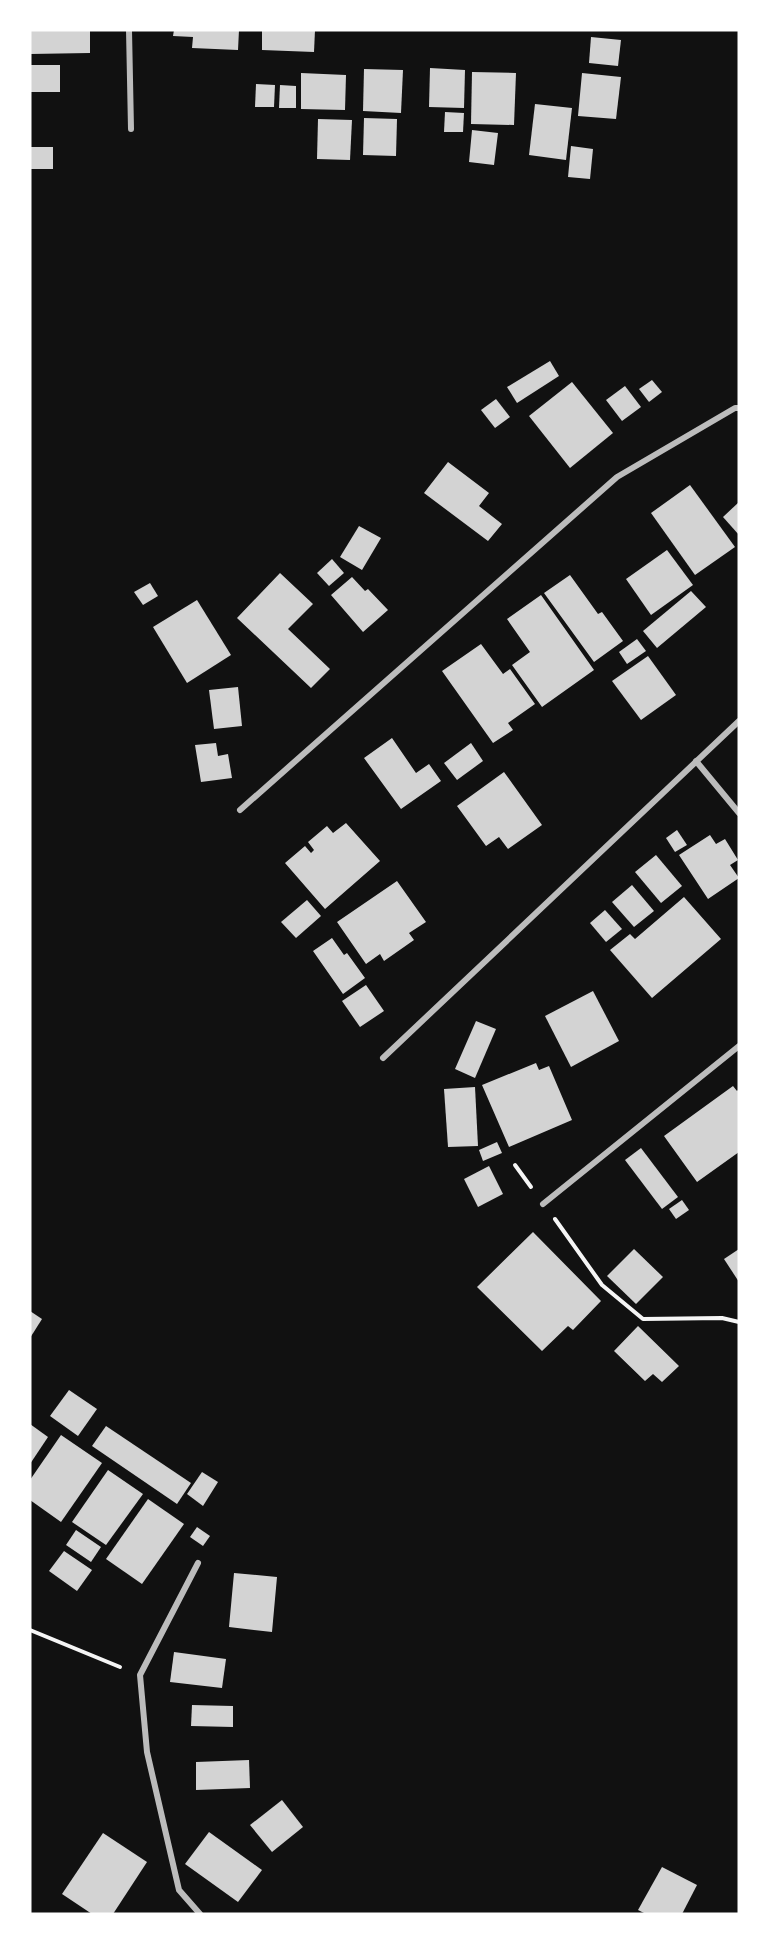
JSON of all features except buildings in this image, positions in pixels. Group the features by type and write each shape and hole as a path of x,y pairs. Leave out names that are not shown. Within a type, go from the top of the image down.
{"street":[{"path":"129,30 131,129"},
{"path":"240,810 617,477 735,408 739,408"},
{"path":"383,1058 739,721"},
{"path":"696,761 739,813"},
{"path":"543,1204 739,1046"},
{"path":"198,1563 141,1675 147,1752 179,1890 200,1914"}],"path":[{"path":"515,1165 603,1285 643,1319 722,1318 739,1322"},
{"path":"30,1630 141,1675"}]}
